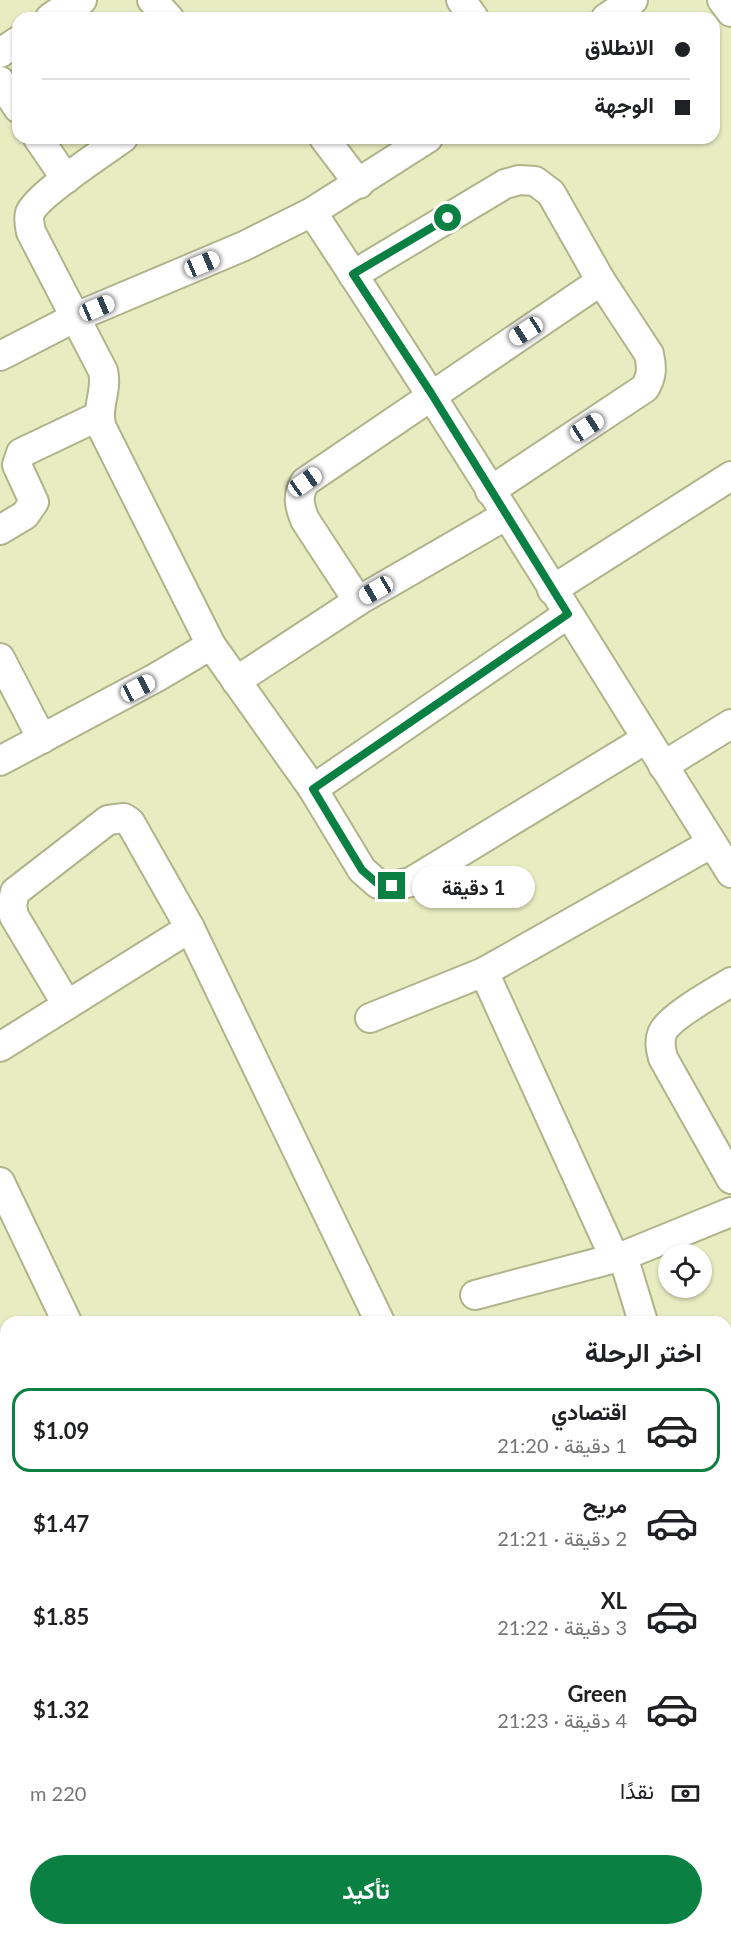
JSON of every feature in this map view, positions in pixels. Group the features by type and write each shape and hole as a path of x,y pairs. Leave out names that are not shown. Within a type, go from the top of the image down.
{"street":[{"path":"152,0 163,12"},
{"path":"615,12 633,0"},
{"path":"722,0 731,12"},
{"path":"0,81 12,99"},
{"path":"42,144 66,179"},
{"path":"115,144 66,179 35,206 29,221 31,232 103,371 106,385 99,416 102,428 211,645 313,789 362,870 378,884 392,886 411,882 646,739"},
{"path":"329,144 359,184"},
{"path":"0,356 76,317 244,246 312,212 419,144"},
{"path":"353,274 505,184 519,180 535,182 551,193 601,281 649,354 652,368 645,388 490,491"},
{"path":"312,212 431,393 505,516 731,873"},
{"path":"358,601 306,520 300,506 299,493 305,482 431,393 601,281"},
{"path":"0,531 25,515 34,502 17,465 21,453 99,416"},
{"path":"552,590 731,476"},
{"path":"236,681 358,601 505,516"},
{"path":"313,789 568,614"},
{"path":"0,761 211,645"},
{"path":"0,658 42,739"},
{"path":"663,766 731,724"},
{"path":"67,1005 14,916 12,905 15,892 108,820 116,817 130,822 190,928 377,1316"},
{"path":"370,1018 484,972 712,843"},
{"path":"0,1047 190,928"},
{"path":"484,972 619,1257 641,1316"},
{"path":"731,982 671,1022 662,1032 660,1045 663,1058 731,1179"},
{"path":"0,1182 37,1254 64,1316"},
{"path":"475,1295 619,1257 731,1212"}],"route":[{"path":"392,886 378,884 362,870 313,789 568,614 431,393 353,274 448,218"}]}
